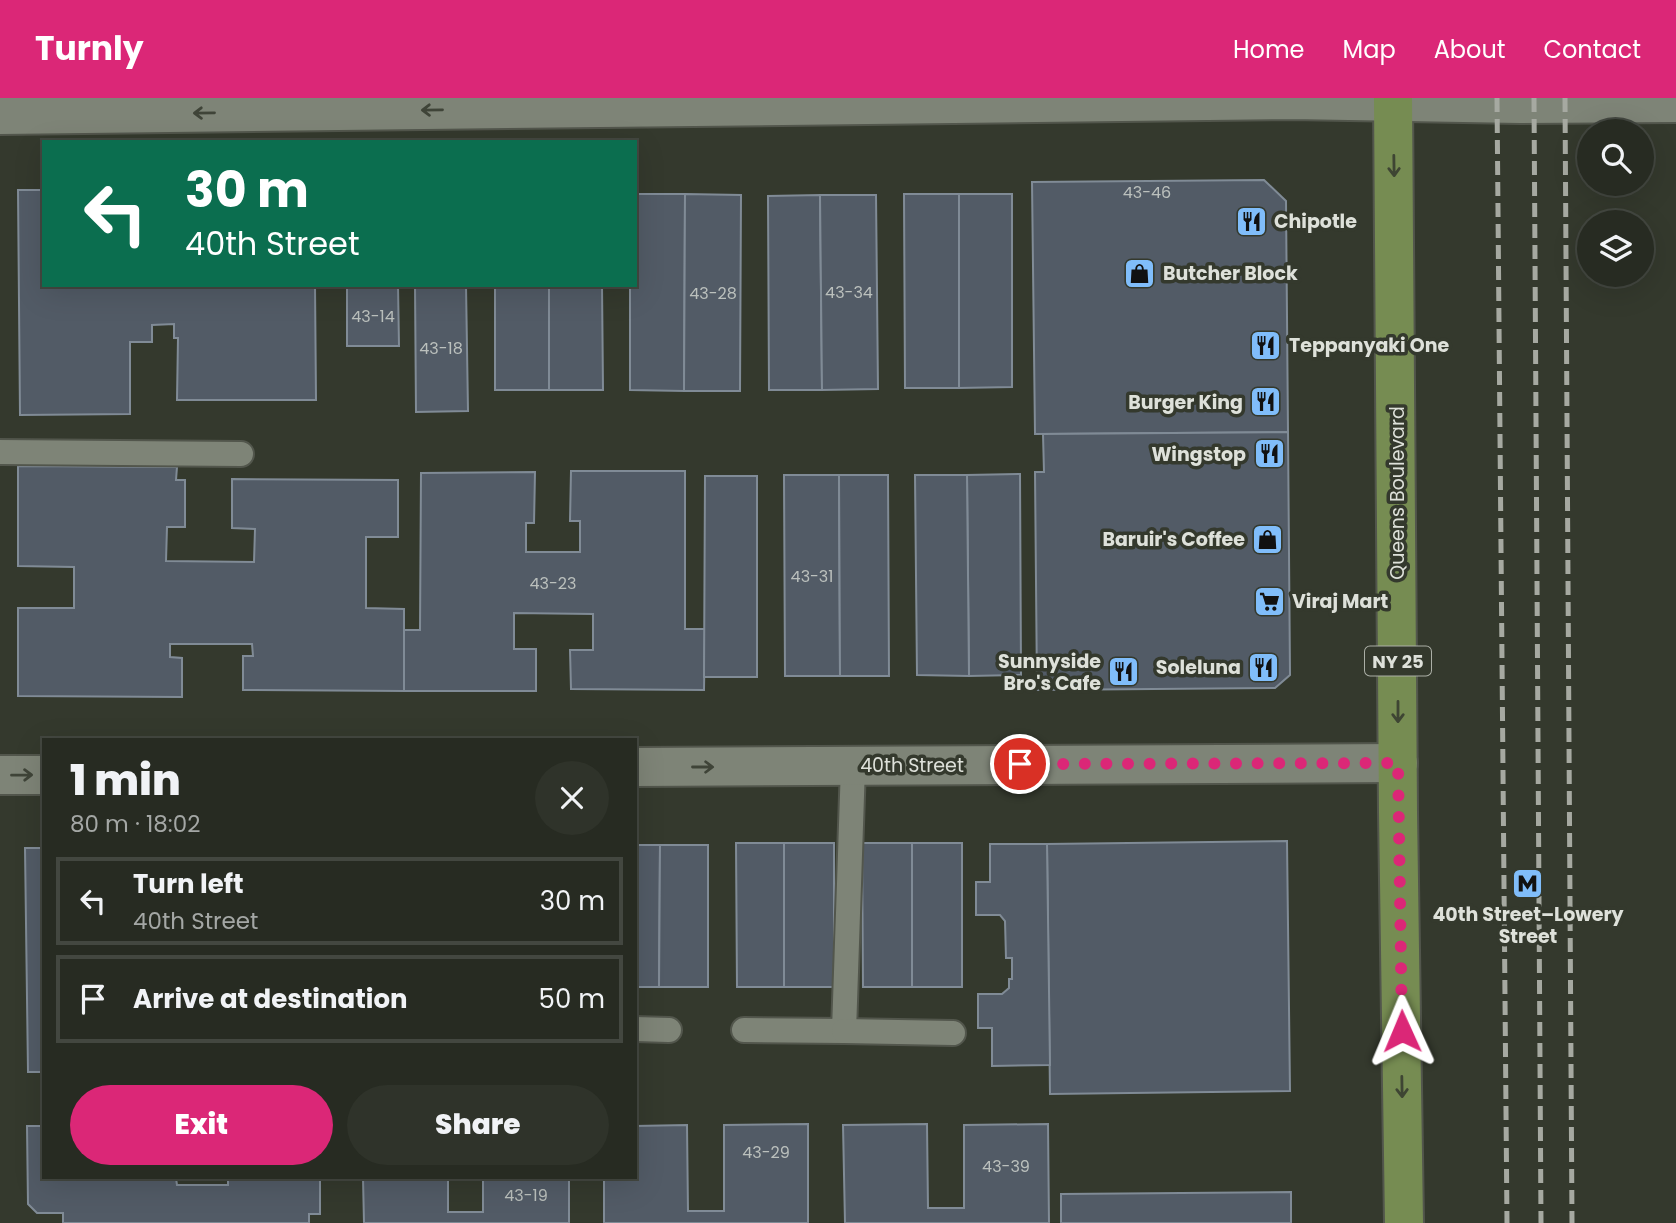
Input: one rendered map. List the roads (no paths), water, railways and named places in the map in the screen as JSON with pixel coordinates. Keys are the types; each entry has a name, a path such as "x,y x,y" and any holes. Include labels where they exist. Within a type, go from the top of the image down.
{"main road":[{"name":"Queens Boulevard","path":"1393,100 1404,1223"}],"street":[{"path":"0,115 1292,100 1520,104 1676,103"},
{"name":"40th Street","path":"637,767 1398,763"},
{"path":"0,775 42,775"}],"lane":[{"path":"0,452 241,454"},
{"path":"844,1031 853,766"},
{"path":"637,1029 669,1030"},
{"path":"744,1030 953,1033"}],"railway":[{"path":"1497,98 1507,1223"},
{"path":"1534,98 1541,1223"},
{"path":"1565,98 1572,1223"}],"place":[{"name":"Chipotle","path":"1251,221"},
{"name":"Butcher Block","path":"1140,273"},
{"name":"Teppanyaki One","path":"1266,345"},
{"name":"Burger King","path":"1266,402"},
{"name":"Wingstop","path":"1269,454"},
{"name":"Baruir's Coffee","path":"1268,539"},
{"name":"Viraj Mart","path":"1269,601"},
{"name":"Soleluna","path":"1264,667"},
{"name":"Sunnyside Bro's Cafe","path":"1124,672"},
{"name":"40th Street–Lowery Street","path":"1528,883"}]}
